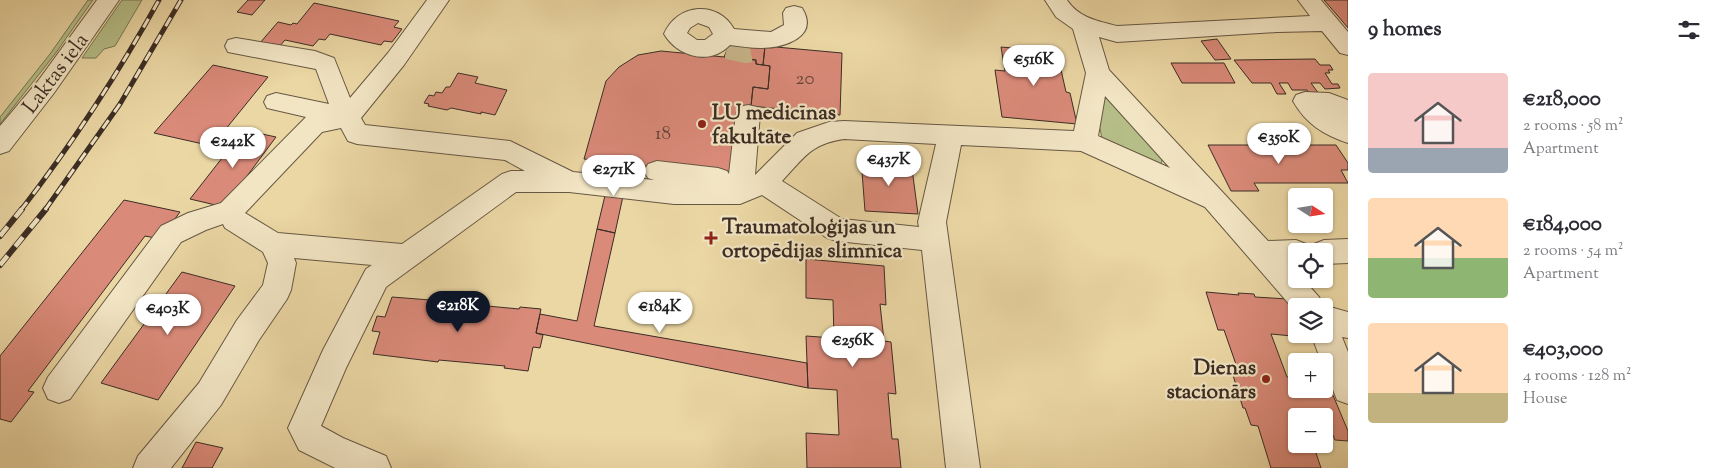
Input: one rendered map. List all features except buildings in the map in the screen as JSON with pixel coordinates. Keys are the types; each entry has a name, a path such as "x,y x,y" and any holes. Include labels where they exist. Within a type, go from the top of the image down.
{"street":[{"name":"Laktas iela","path":"0,144 51,80 108,0"},
{"path":"59,388 171,234 198,221 230,210 314,124 348,117 396,59 438,0"},
{"path":"1056,0 1064,12 1082,25 1117,34 1267,24 1328,23"},
{"path":"1309,0 1348,47"},
{"path":"724,42 762,43 786,37 796,28 796,4"},
{"path":"1082,25 1098,73 1302,298"},
{"path":"236,46 315,60 326,64 338,98 357,134 510,151 569,182"},
{"path":"1084,141 1098,73"},
{"path":"1348,114 1345,109 1330,101 1306,101 1324,122 1348,133"},
{"path":"276,102 348,117"},
{"path":"748,114 752,188"},
{"path":"374,468 310,439 304,428 334,360 376,278 404,256 511,181 569,182 674,193 752,188 806,140 829,132 844,130 1084,141 1214,199"},
{"path":"951,135 932,222 963,468"},
{"path":"657,171 729,179 752,188 837,230 935,240"},
{"path":"230,210 235,220 273,244 404,256"},
{"path":"150,468 210,394 248,330 277,290 282,263 273,244"},
{"path":"1262,253 1288,252"},
{"path":"1333,252 1348,252"},
{"path":"1333,321 1348,325"},
{"path":"1329,343 1348,389"}],"green space":[{"path":"88,0 93,0 55,54 0,124 0,117 50,54"},
{"path":"122,0 142,0 115,46 104,49 96,58 82,58"},
{"path":"1104,96 1159,149 1162,161 1160,167 1102,138 1098,120"}],"tunnel":[{"path":"727,47 746,51 758,49 760,45"}],"railway":[{"path":"21,210 94,108 159,0"},
{"path":"45,210 120,104 181,0"},
{"path":"0,236 22,209"},
{"path":"0,265 46,209"}],"place":[{"name":"LU medicīnas fakultāte","path":"702,124"},
{"name":"Traumatoloģijas un ortopēdijas slimnīca","path":"711,238"},
{"name":"Dienas stacionārs","path":"1266,379"}]}
